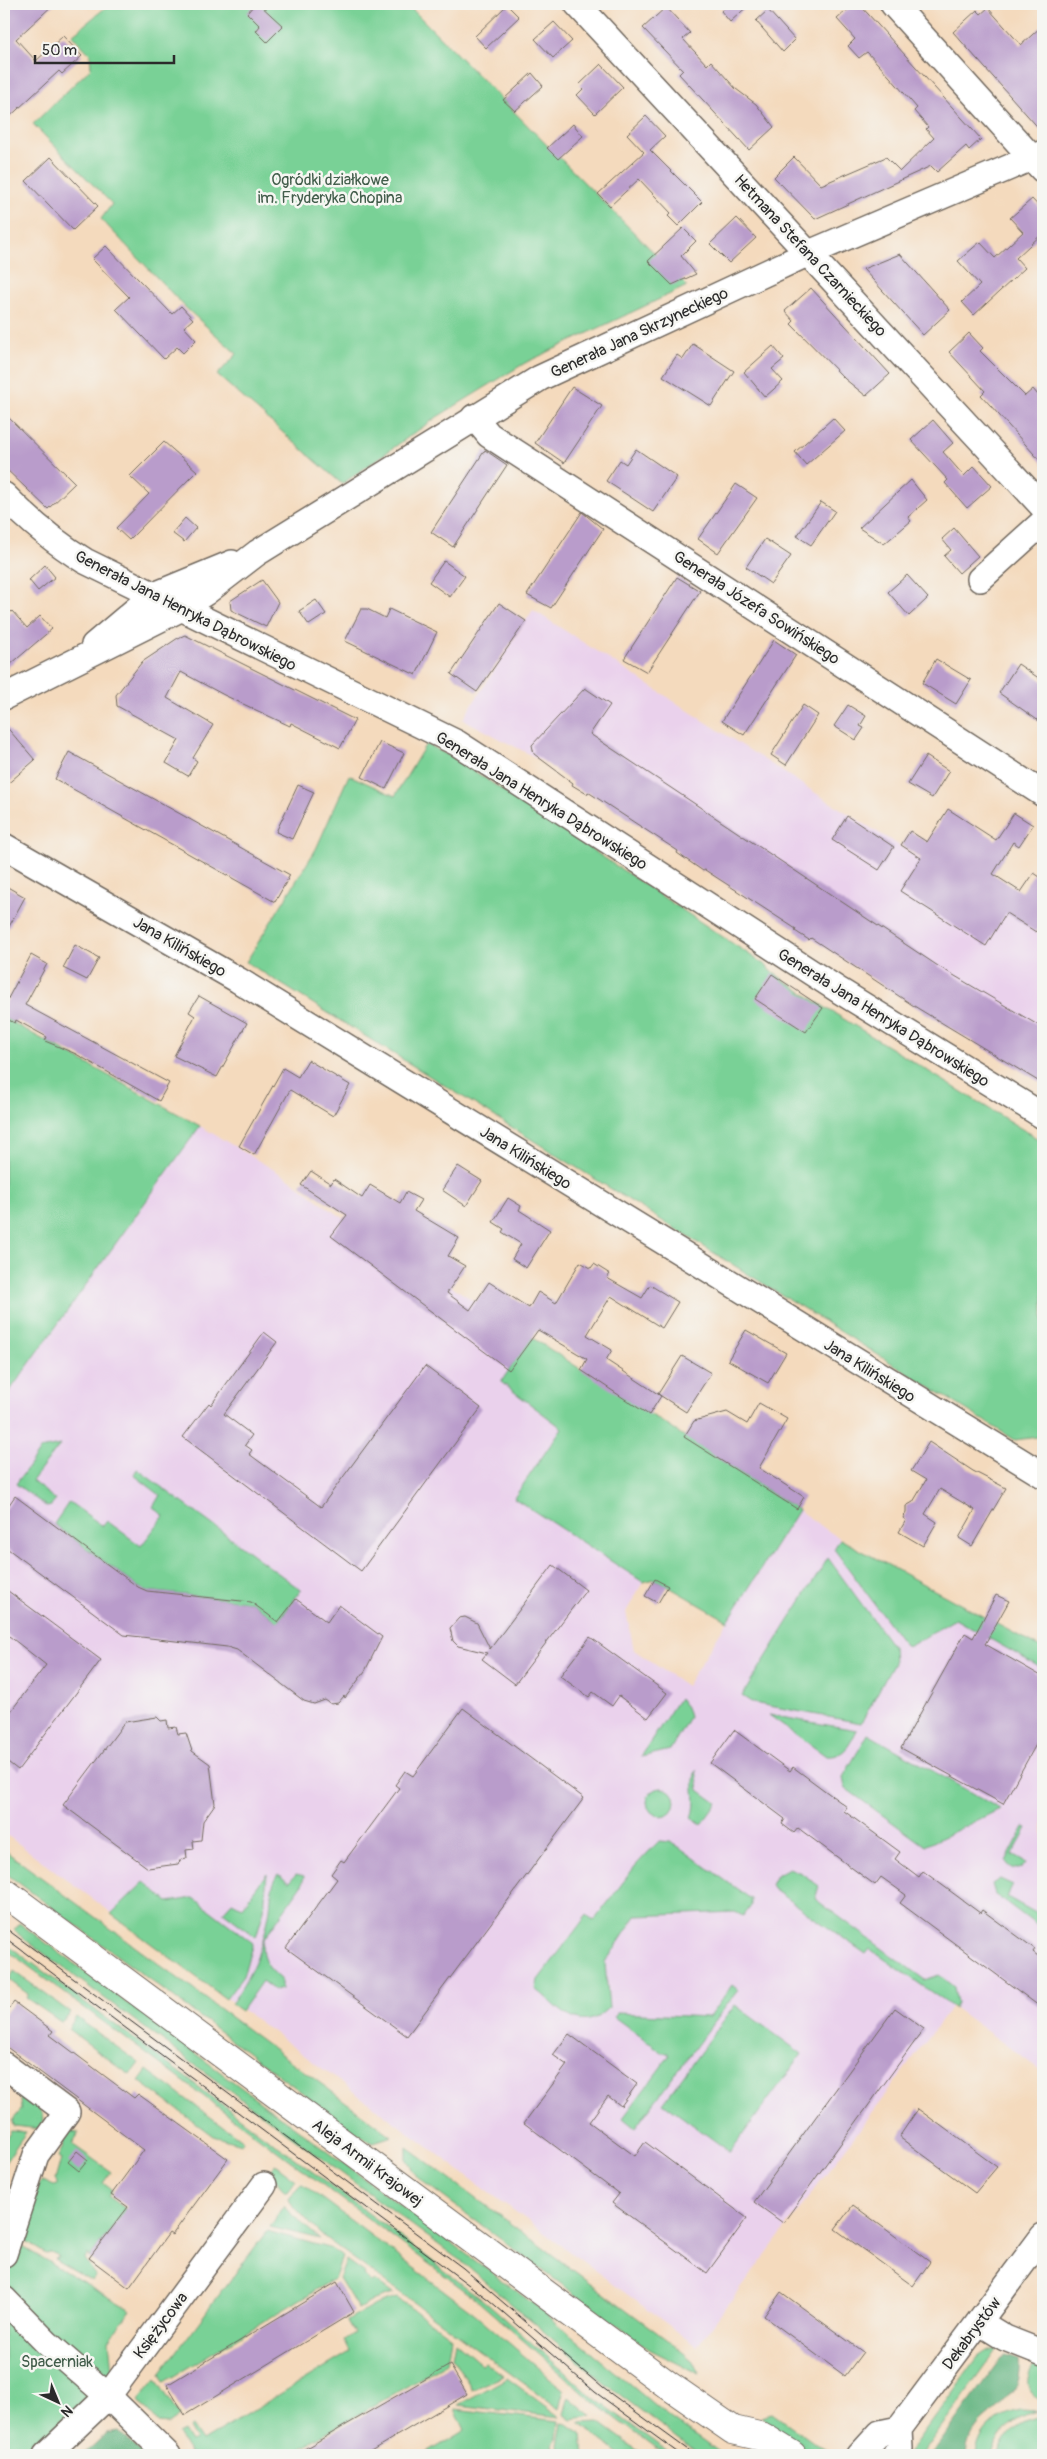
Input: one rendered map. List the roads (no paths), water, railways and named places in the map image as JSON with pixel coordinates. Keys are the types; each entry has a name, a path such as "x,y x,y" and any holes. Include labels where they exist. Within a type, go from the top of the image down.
{"main road":[{"name":"Aleja Armii Krajowej","path":"4,1892 668,2385 733,2430 763,2437 792,2455"},
{"name":"Aleja Armii Krajowej","path":"733,2430 748,2455"}],"street":[{"name":"Hetmana Stefana Czarnieckiego","path":"577,4 1043,507"},
{"path":"893,4 1039,161"},
{"name":"Generała Jana Skrzyneckiego","path":"72,664 180,609 205,593 257,552 540,378 809,253 1039,161"},
{"name":"Generała Józefa Sowińskiego","path":"474,417 489,435 1043,794"},
{"name":"Generała Jana Henryka Dąbrowskiego","path":"4,495 28,520 57,544 85,562 457,743 840,991 1043,1116"},
{"path":"980,578 1043,522"},
{"name":"Generała Jana Skrzyneckiego","path":"72,664 152,596 164,589 257,552"},
{"path":"4,697 72,664"},
{"name":"Jana Kilińskiego","path":"4,846 238,980 1043,1475"},
{"path":"4,2066 67,2112 36,2155 4,2254"},
{"name":"Księżycowa","path":"46,2455 108,2396 264,2185"},
{"name":"Dekabrystów","path":"899,2429 1043,2236"},
{"path":"4,2299 47,2344 108,2396 168,2455"},
{"path":"979,2322 1005,2338 1043,2353"},
{"path":"860,2455 880,2433 899,2429 900,2448 895,2455"}],"tram line":[{"path":"4,1927 463,2268 603,2388 695,2455"},
{"path":"4,1937 489,2300 595,2392 681,2455"}],"park label":[{"name":"Ogródki działkowe im. Fryderyka Chopina","path":"330,188"},
{"name":"Spacerniak","path":"57,2361"}]}
